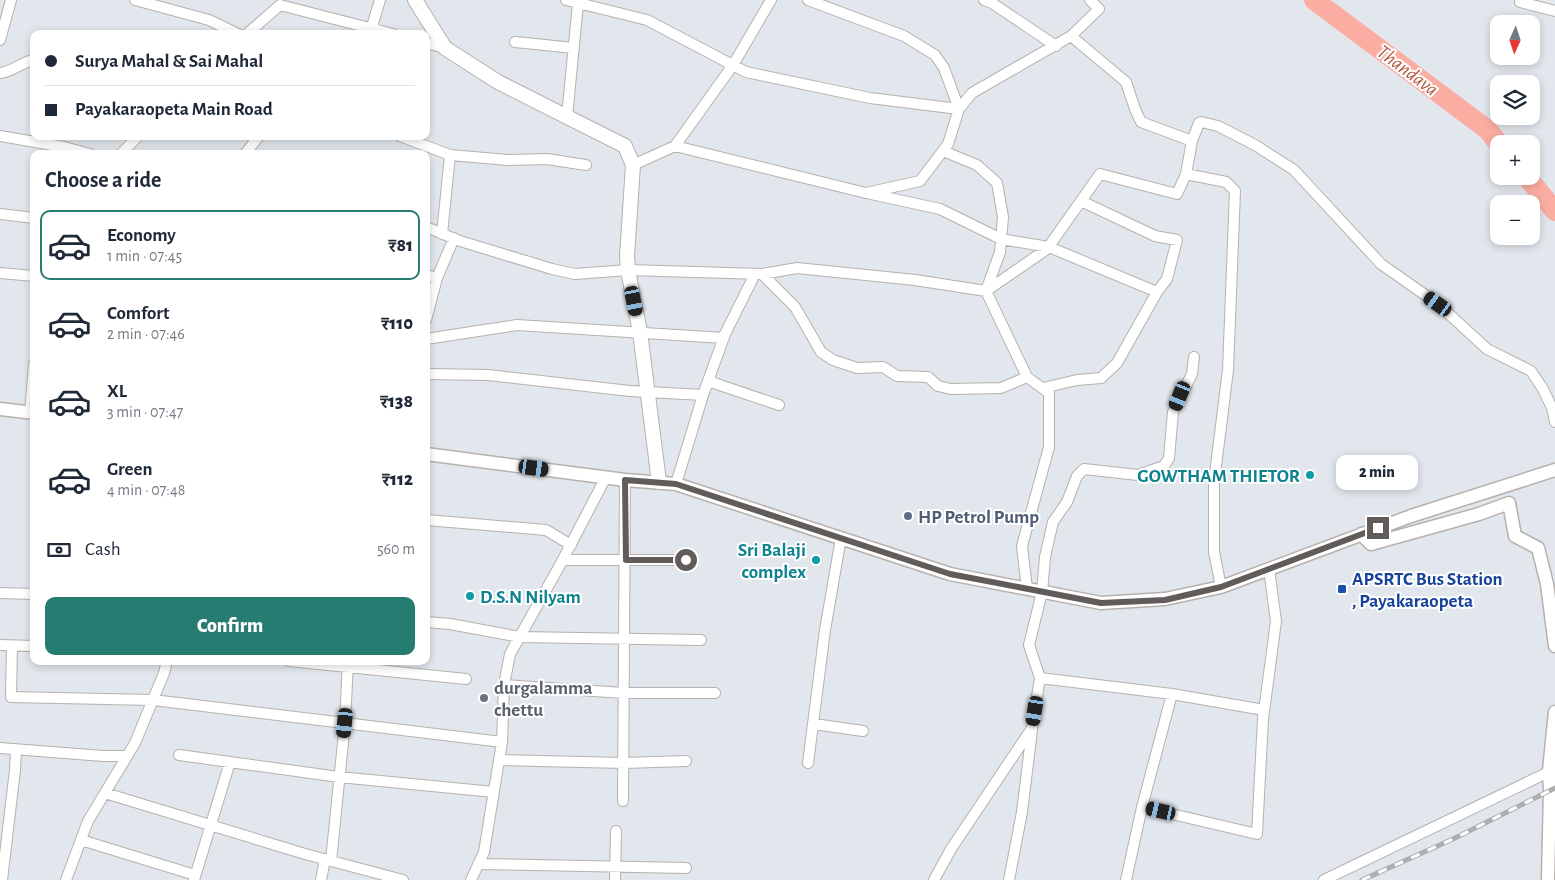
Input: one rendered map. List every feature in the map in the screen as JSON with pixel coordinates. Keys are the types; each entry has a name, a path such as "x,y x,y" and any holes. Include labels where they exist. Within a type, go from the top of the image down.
{"main road":[{"path":"416,0 445,48 498,82 625,146 633,165 627,256 628,270 640,332 659,482"}],"street":[{"path":"0,40 11,0"},
{"path":"135,0 209,20 230,30"},
{"path":"371,30 380,0"},
{"path":"566,0 647,20 746,72 870,98 960,109"},
{"path":"633,165 675,146 733,65 771,0"},
{"path":"808,0 904,36 935,55 944,68 960,109"},
{"path":"984,0 992,3 1056,46"},
{"path":"866,193 920,181 948,144 960,109 972,93 1071,36 1099,9 1090,0"},
{"path":"1520,2 1555,11"},
{"path":"567,117 578,3"},
{"path":"252,30 280,5 368,30"},
{"path":"1071,36 1126,82 1141,122 1192,141"},
{"path":"515,42 574,48"},
{"path":"430,44 445,48"},
{"path":"0,73 14,70 24,62 30,61"},
{"path":"430,229 552,269 575,274 628,270 758,274 797,268 915,280 986,292 1049,247 1100,174 1177,194 1186,174 1192,141 1198,123 1201,122 1218,126 1255,145 1294,170 1381,264 1438,304 1487,349 1531,371 1543,389 1552,408 1555,422"},
{"path":"0,136 62,150"},
{"path":"125,150 134,140"},
{"path":"248,150 256,140"},
{"path":"411,140 450,155 508,160 547,159 586,164"},
{"path":"675,146 866,193 940,209 1001,239 1049,247 1157,292"},
{"path":"942,151 977,165 997,183 1003,216 1000,252 986,292 1027,377 1049,393 1048,447 1022,546 1026,588"},
{"path":"442,234 450,155"},
{"path":"1186,174 1226,182 1235,191 1228,370 1214,482 1214,552 1221,587"},
{"path":"1043,388 1077,380 1101,378 1117,363 1157,292 1167,279 1177,240 1155,236 1081,201"},
{"path":"0,214 30,218"},
{"path":"430,305 437,278 454,238"},
{"path":"0,273 30,276"},
{"path":"676,484 703,396 724,338 758,274"},
{"path":"758,274 795,307 821,352 833,360 857,368 883,367 897,376 928,377 938,386 951,389 1001,388 1027,377"},
{"path":"430,276 437,278"},
{"path":"430,338 517,325 724,338"},
{"path":"1009,880 1022,812 1027,759 1040,678 1030,645 1042,592 1044,557 1053,522 1067,502 1076,476 1084,469 1138,475 1164,466 1169,458 1173,412 1192,374 1194,357"},
{"path":"430,374 488,376 612,390 703,396"},
{"path":"708,381 780,405"},
{"path":"0,410 30,413"},
{"path":"430,455 625,480 676,484 950,574 1101,603 1165,600 1221,587 1411,516 1555,470"},
{"path":"471,880 484,852 502,742 504,685 510,654 563,560 606,477"},
{"path":"623,801 625,480"},
{"path":"1361,534 1371,544 1478,514 1509,503 1515,536 1538,548 1547,584 1555,646"},
{"path":"430,520 546,530 571,545"},
{"path":"808,763 825,630 840,538"},
{"path":"563,560 686,560"},
{"path":"1142,807 1256,834 1264,710 1276,621 1269,569"},
{"path":"0,593 30,594"},
{"path":"430,622 450,624 520,638 701,640"},
{"path":"0,645 30,646"},
{"path":"12,646 11,697 153,700 502,742"},
{"path":"66,880 88,821 135,743 166,665"},
{"path":"321,880 328,860 339,776 345,723 348,665 466,679"},
{"path":"1040,678 1172,694 1264,710"},
{"path":"504,685 624,693 715,693"},
{"path":"1126,880 1142,807 1172,694"},
{"path":"1548,880 1550,790 1555,712"},
{"path":"814,724 862,731"},
{"path":"934,880 956,840 1032,728"},
{"path":"0,748 103,756 127,756"},
{"path":"2,880 16,750"},
{"path":"179,755 339,776 494,792"},
{"path":"499,760 624,763 686,761"},
{"path":"81,840 195,878 230,762"},
{"path":"1324,880 1552,770"},
{"path":"105,793 211,826 403,880"},
{"path":"615,880 616,831"},
{"path":"478,864 686,868"}],"waterway":[{"name":"Thandava","path":"1314,0 1488,130 1492,135"},
{"name":"Thandava","path":"1533,185 1555,211"}],"railway":[{"path":"1362,880 1453,839 1555,788"}],"place":[{"name":"GOWTHAM THIETOR","path":"1310,475"},
{"name":"HP Petrol Pump","path":"908,516"},
{"name":"Sri Balaji complex","path":"816,560"},
{"name":"APSRTC Bus Station , Payakaraopeta","path":"1342,589"},
{"name":"D.S.N Nilyam","path":"470,596"},
{"name":"durgalamma chettu","path":"484,698"}],"route":[{"path":"686,560 626,560 625,480 676,484 950,574 1101,603 1165,600 1221,587 1378,528"}]}
